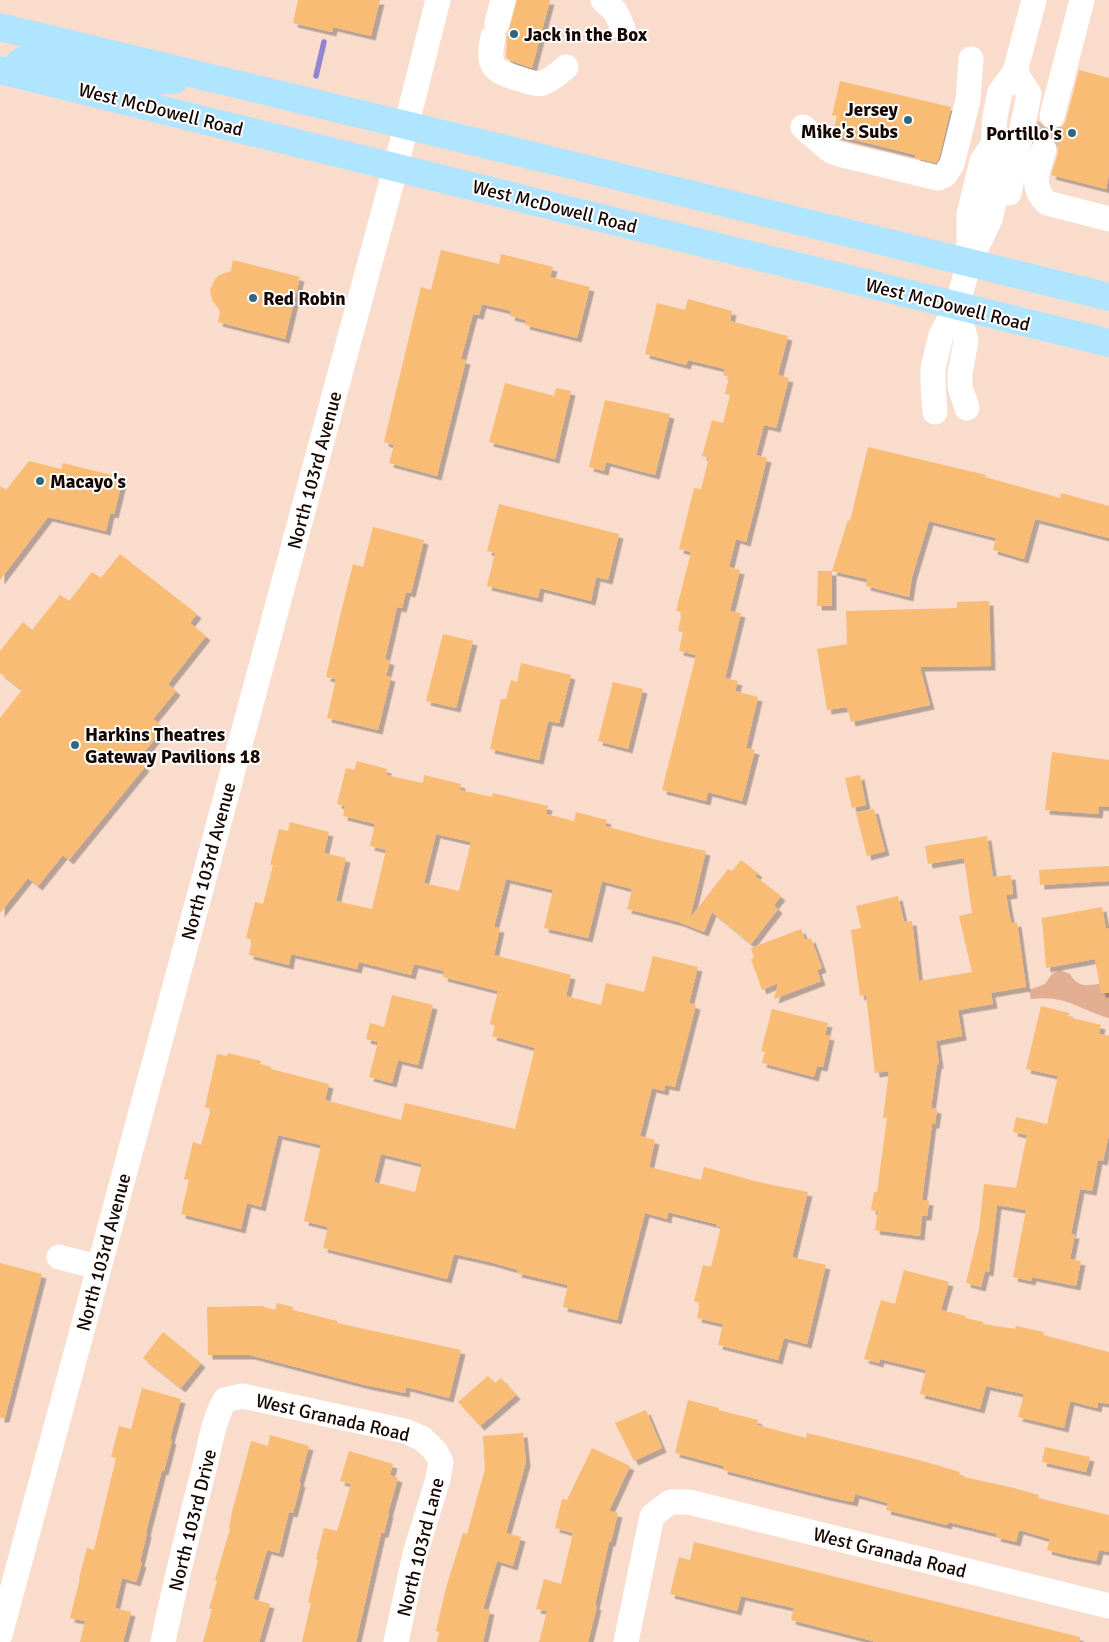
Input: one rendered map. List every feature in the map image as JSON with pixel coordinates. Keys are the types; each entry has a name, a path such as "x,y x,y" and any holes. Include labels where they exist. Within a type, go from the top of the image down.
{"main road":[{"path":"5,34 214,79 1109,297"},
{"path":"6,71 21,60 42,58 133,81 214,79"},
{"name":"West McDowell Road","path":"6,71 1109,343"}],"street":[{"name":"North 103rd Avenue","path":"0,1635 396,166 438,0"},
{"path":"603,0 615,11 623,28"},
{"path":"935,412 934,368 941,335 957,306 968,263 990,219 1000,177 998,159 993,145 995,116 1000,92 1015,72 1034,0"},
{"path":"1052,116 1082,0"},
{"path":"498,20 490,59 496,69 504,74 536,84 554,78 566,67"},
{"path":"803,127 832,151 839,154 938,178 945,175 952,164 968,100 971,59"},
{"path":"968,263 1002,222 1013,180 1029,94 1015,72"},
{"path":"1044,149 1036,183 1037,191 1041,197 1047,203 1109,219"},
{"path":"957,306 966,341 960,373 960,387 967,408"},
{"path":"59,1258 98,1267"},
{"name":"West Granada Road","path":"225,1400 242,1396 406,1431 423,1439 436,1452"},
{"name":"North 103rd Drive","path":"164,1642 188,1532 214,1434 217,1415 225,1400"},
{"name":"North 103rd Lane","path":"396,1642 415,1554 438,1479 440,1462 436,1452"},
{"name":"West Granada Road","path":"626,1642 652,1516 670,1502 689,1502 1109,1606"}],"shaded area":[{"path":"1060,970 1070,974 1073,979 1082,985 1093,985 1109,980 1109,1018 1064,1001 1044,998 1031,999 1029,990 1045,984 1052,974"}],"building":[{"path":"298,0 380,0 371,36 333,27 332,32 293,23"},
{"name":"Jack in the Box","path":"517,0 550,0 532,68 509,60 506,57 507,37"},
{"name":"Portillo's","path":"1079,70 1109,78 1109,174 1106,189 1051,175 1058,153 1058,145 1049,135 1041,135 1035,138 1038,120 1042,127 1049,130 1056,130 1063,126"},
{"path":"840,81 951,107 939,158 936,163 915,158 916,155 835,135 833,133 837,116 832,115"},
{"path":"441,250 499,264 501,254 553,267 550,277 590,287 577,338 525,325 526,320 510,316 511,311 482,304 479,315 473,314 461,359 466,360 437,476 389,463 394,445 384,442 421,287 431,290"},
{"name":"Red Robin","path":"233,260 300,277 285,339 218,322 219,309 212,300 210,290 215,279 231,271"},
{"path":"688,299 732,311 730,321 788,336 778,375 789,378 776,428 764,425 756,455 767,458 756,503 746,542 736,539 729,567 740,570 730,611 741,613 725,678 738,681 735,691 758,697 746,748 755,750 742,801 708,792 706,801 662,790 696,655 679,651 683,632 678,631 682,612 676,611 691,552 679,549 694,488 701,489 709,458 702,456 712,420 723,423 730,395 725,394 729,377 723,375 725,369 688,360 686,365 645,354 657,303 685,310"},
{"path":"505,383 554,396 556,388 571,391 555,459 489,442"},
{"path":"605,400 670,414 655,475 606,462 604,471 589,467"},
{"path":"868,447 986,475 985,477 1060,498 1061,493 1109,506 1109,538 1035,519 1024,559 993,550 996,538 929,521 912,577 909,597 866,586 867,579 832,571 848,520 850,521"},
{"path":"29,461 61,469 63,463 123,478 114,514 110,513 106,531 48,517 0,580 0,486 6,490"},
{"path":"499,504 619,534 608,580 596,577 591,601 540,588 538,598 487,586 495,553 487,551"},
{"path":"373,527 424,540 411,593 406,592 402,608 397,607 385,659 390,661 386,676 391,677 378,730 327,718 336,679 326,677 340,616 353,564 363,567"},
{"name":"Harkins Theatres Gateway Pavilions 18","path":"120,554 197,614 190,623 206,636 168,684 176,691 153,719 164,728 137,761 145,767 69,860 63,855 38,886 28,878 0,913 0,718 22,690 0,673 0,651 23,622 32,630 60,595 69,601 92,572 101,578"},
{"path":"818,571 832,571 832,606 817,606"},
{"path":"989,601 991,666 920,667 930,705 851,722 847,707 827,710 817,649 847,644 846,611 957,608 957,602"},
{"path":"443,634 473,641 456,708 426,701"},
{"path":"521,663 571,675 559,723 548,721 539,760 490,749 501,699 506,699 511,680 517,682"},
{"path":"613,682 643,689 628,749 598,741"},
{"path":"1052,752 1109,760 1109,807 1099,806 1098,814 1045,810"},
{"path":"357,761 387,769 386,775 423,783 424,775 461,784 460,790 492,797 493,793 548,806 546,814 574,821 576,812 607,820 605,826 706,851 690,918 728,869 732,871 741,860 758,873 755,876 781,896 774,905 778,909 751,944 712,912 704,932 679,922 627,909 632,889 602,881 588,938 544,928 553,890 506,879 494,927 500,928 494,955 571,975 566,996 601,1005 606,983 644,992 653,956 698,967 689,1003 696,1005 675,1087 665,1085 664,1091 652,1088 640,1136 655,1140 649,1167 701,1180 704,1167 758,1182 808,1192 792,1257 826,1265 807,1344 784,1338 778,1360 718,1345 723,1324 697,1318 700,1303 694,1301 703,1265 711,1267 721,1227 716,1226 716,1224 668,1212 667,1219 645,1213 617,1320 563,1307 568,1285 517,1273 518,1270 490,1262 454,1254 447,1279 323,1248 328,1227 304,1221 321,1145 278,1135 261,1207 247,1203 241,1229 181,1214 189,1180 184,1179 193,1142 201,1145 211,1109 205,1107 217,1054 227,1056 228,1053 261,1061 260,1064 271,1067 271,1069 329,1084 325,1100 401,1120 405,1103 515,1129 535,1048 492,1036 495,1026 490,1024 498,991 443,977 444,971 414,964 411,975 359,962 357,969 291,954 289,965 249,955 252,940 246,938 255,902 263,904 273,865 270,865 279,829 288,831 290,822 329,832 324,853 346,858 336,901 372,909 386,850 370,846 375,824 343,816 345,806 337,804 346,768 354,770","holes":["436,834 471,842 459,891 424,883","381,1154 422,1164 415,1192 374,1182"]},
{"path":"860,775 866,805 852,808 845,778"},
{"path":"874,809 885,851 867,856 856,813"},
{"path":"987,836 993,877 1011,875 1013,894 1006,895 1011,923 1017,922 1026,987 991,993 993,1004 958,1010 962,1036 936,1041 939,1064 937,1065 931,1108 937,1109 935,1124 932,1124 922,1200 929,1201 927,1216 922,1216 920,1236 875,1230 878,1211 871,1210 874,1192 877,1192 887,1118 883,1118 889,1071 875,1073 866,995 860,996 851,930 861,928 856,906 898,896 904,922 912,921 919,981 972,972 959,916 972,913 964,858 928,864 925,846"},
{"path":"1109,866 1109,881 1040,885 1039,870"},
{"path":"1102,907 1106,929 1109,928 1109,993 1101,993 1095,959 1046,968 1042,918"},
{"path":"801,929 805,940 811,938 822,968 817,970 821,981 774,999 778,983 762,990 751,959 754,958 751,948"},
{"path":"392,995 433,1005 418,1065 398,1060 392,1083 369,1077 378,1042 366,1039 370,1023 384,1027"},
{"path":"1041,1006 1069,1013 1068,1017 1101,1025 1099,1034 1109,1036 1109,1134 1103,1161 1098,1160 1092,1191 1080,1189 1071,1234 1075,1234 1070,1259 1081,1261 1076,1286 1032,1277 1031,1281 1013,1277 1026,1210 997,1205 989,1272 985,1271 981,1287 966,1283 979,1229 984,1184 1016,1188 1027,1135 1013,1132 1016,1117 1047,1124 1058,1076 1026,1069"},
{"path":"772,1009 828,1023 825,1035 830,1036 823,1067 817,1066 814,1077 762,1063 765,1052 761,1051"},
{"path":"0,1263 42,1274 5,1418 0,1418"},
{"path":"904,1270 949,1282 941,1310 966,1316 965,1318 983,1322 983,1324 1015,1329 1016,1326 1044,1332 1043,1335 1109,1352 1109,1404 1098,1402 1097,1408 1070,1401 1064,1428 1018,1417 1024,1394 986,1386 980,1409 920,1394 926,1370 880,1359 879,1363 864,1359 881,1300 895,1304"},
{"path":"277,1303 293,1307 293,1310 337,1321 337,1323 461,1350 449,1398 406,1387 405,1393 365,1385 250,1355 208,1355 207,1307 261,1306 275,1310"},
{"path":"163,1332 201,1363 181,1388 143,1358"},
{"path":"488,1376 495,1383 501,1378 516,1395 480,1426 458,1402"},
{"path":"142,1388 181,1399 170,1439 172,1440 164,1471 162,1470 146,1532 140,1562 142,1563 136,1582 122,1578 115,1608 131,1612 123,1642 80,1642 85,1621 70,1618 79,1578 87,1548 94,1550 116,1458 111,1457 119,1426 131,1429"},
{"path":"688,1400 758,1420 757,1425 806,1438 807,1433 919,1460 960,1472 959,1476 1010,1487 1039,1495 1038,1498 1109,1515 1109,1552 1099,1550 1096,1561 1066,1555 1047,1550 1050,1539 1019,1530 1016,1542 996,1537 997,1534 948,1522 947,1525 886,1510 888,1503 855,1494 853,1502 825,1496 723,1470 724,1466 675,1453"},
{"path":"646,1410 662,1448 634,1461 615,1423"},
{"path":"523,1433 526,1462 506,1533 521,1537 513,1566 497,1561 483,1609 490,1610 483,1642 437,1642 439,1632 436,1631 446,1588 463,1533 467,1534 485,1469 483,1436"},
{"path":"270,1435 309,1446 293,1513 289,1512 279,1553 267,1550 253,1599 270,1604 259,1642 203,1642 212,1609 209,1609 217,1581 215,1580 230,1529 232,1512 251,1441 268,1446"},
{"path":"1045,1447 1090,1457 1086,1472 1042,1462"},
{"path":"592,1448 630,1466 609,1511 618,1513 611,1542 609,1542 588,1642 539,1642 547,1611 536,1609 544,1579 561,1584 573,1533 555,1528 562,1499 567,1500"},
{"path":"349,1451 393,1464 390,1475 398,1478 384,1533 381,1533 356,1642 302,1642 311,1603 308,1602 318,1560 316,1559 324,1528 337,1531 351,1484 340,1481"},
{"path":"694,1542 1080,1637 1079,1642 877,1642 791,1620 794,1608 741,1596 737,1611 670,1594 679,1557 690,1560"}],"waterway":[{"path":"316,76 324,42"}],"tunnel":[{"path":"1044,149 1052,116"}],"place":[{"name":"Jack in the Box","path":"514,34"},
{"name":"Jersey Mike's Subs","path":"908,120"},
{"name":"Portillo's","path":"1072,133"},
{"name":"Red Robin","path":"253,298"},
{"name":"Macayo's","path":"40,481"},
{"name":"Harkins Theatres Gateway Pavilions 18","path":"75,745"}]}
